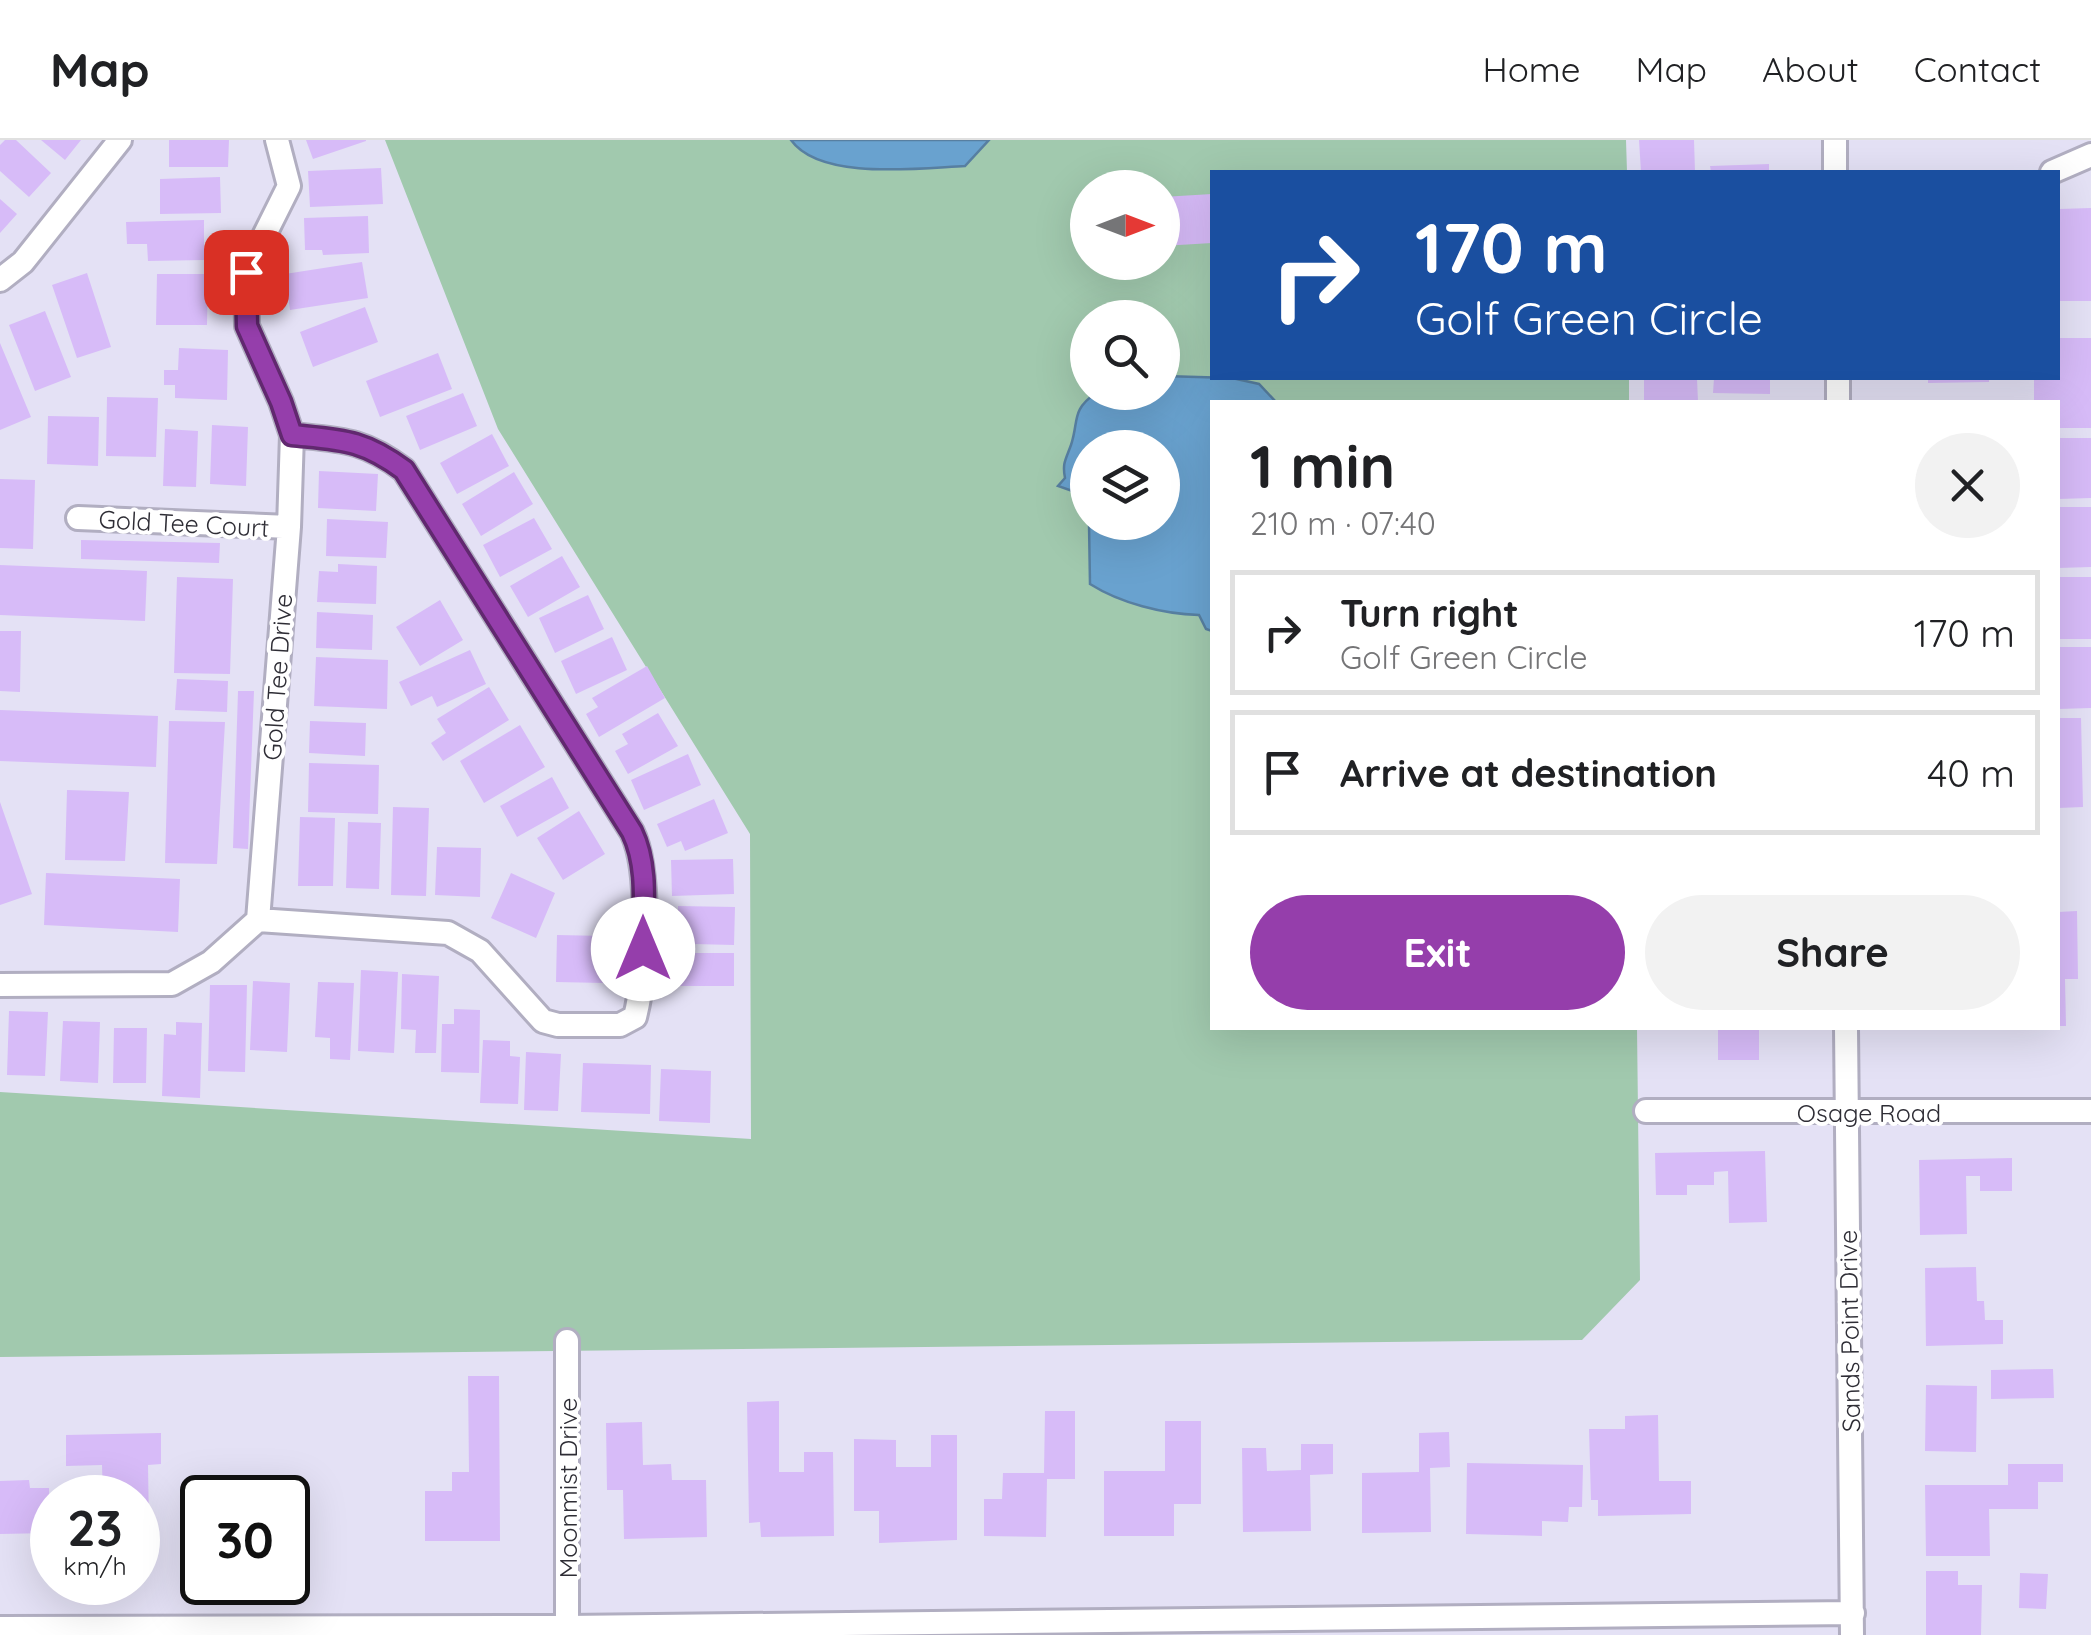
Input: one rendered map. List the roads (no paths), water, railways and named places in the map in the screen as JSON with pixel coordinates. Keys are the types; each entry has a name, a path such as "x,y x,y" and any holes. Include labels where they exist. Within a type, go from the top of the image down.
{"street":[{"path":"0,280 24,262 120,140"},
{"path":"0,985 172,984 211,962 258,920 448,933 480,951 542,1021 558,1026 620,1025 636,1016 643,988 640,849 404,470 382,453 355,441 292,435 247,326 246,272 289,186 277,140"},
{"path":"1834,140 1835,170"},
{"path":"2057,170 2091,156"},
{"name":"Gold Tee Drive","path":"258,920 289,527 292,435"},
{"name":"Gold Tee Court","path":"78,518 289,527"},
{"name":"Sands Point Drive","path":"1846,1030 1853,1624"},
{"name":"Osage Road","path":"1646,1110 2091,1111"},
{"name":"Moonmist Drive","path":"567,1341 567,1631"},
{"path":"0,1628 567,1631 1853,1624"}],"water":[{"path":"791,140 989,140 965,166 872,169 824,162 805,153"},
{"path":"1180,376 1259,384 1274,400 1210,400 1210,630 1199,615 1142,606 1090,584 1089,540 1180,540 1180,430 1074,430 1080,410 1180,410"},
{"path":"1070,446 1070,490 1058,486 1065,478 1064,465"}]}
